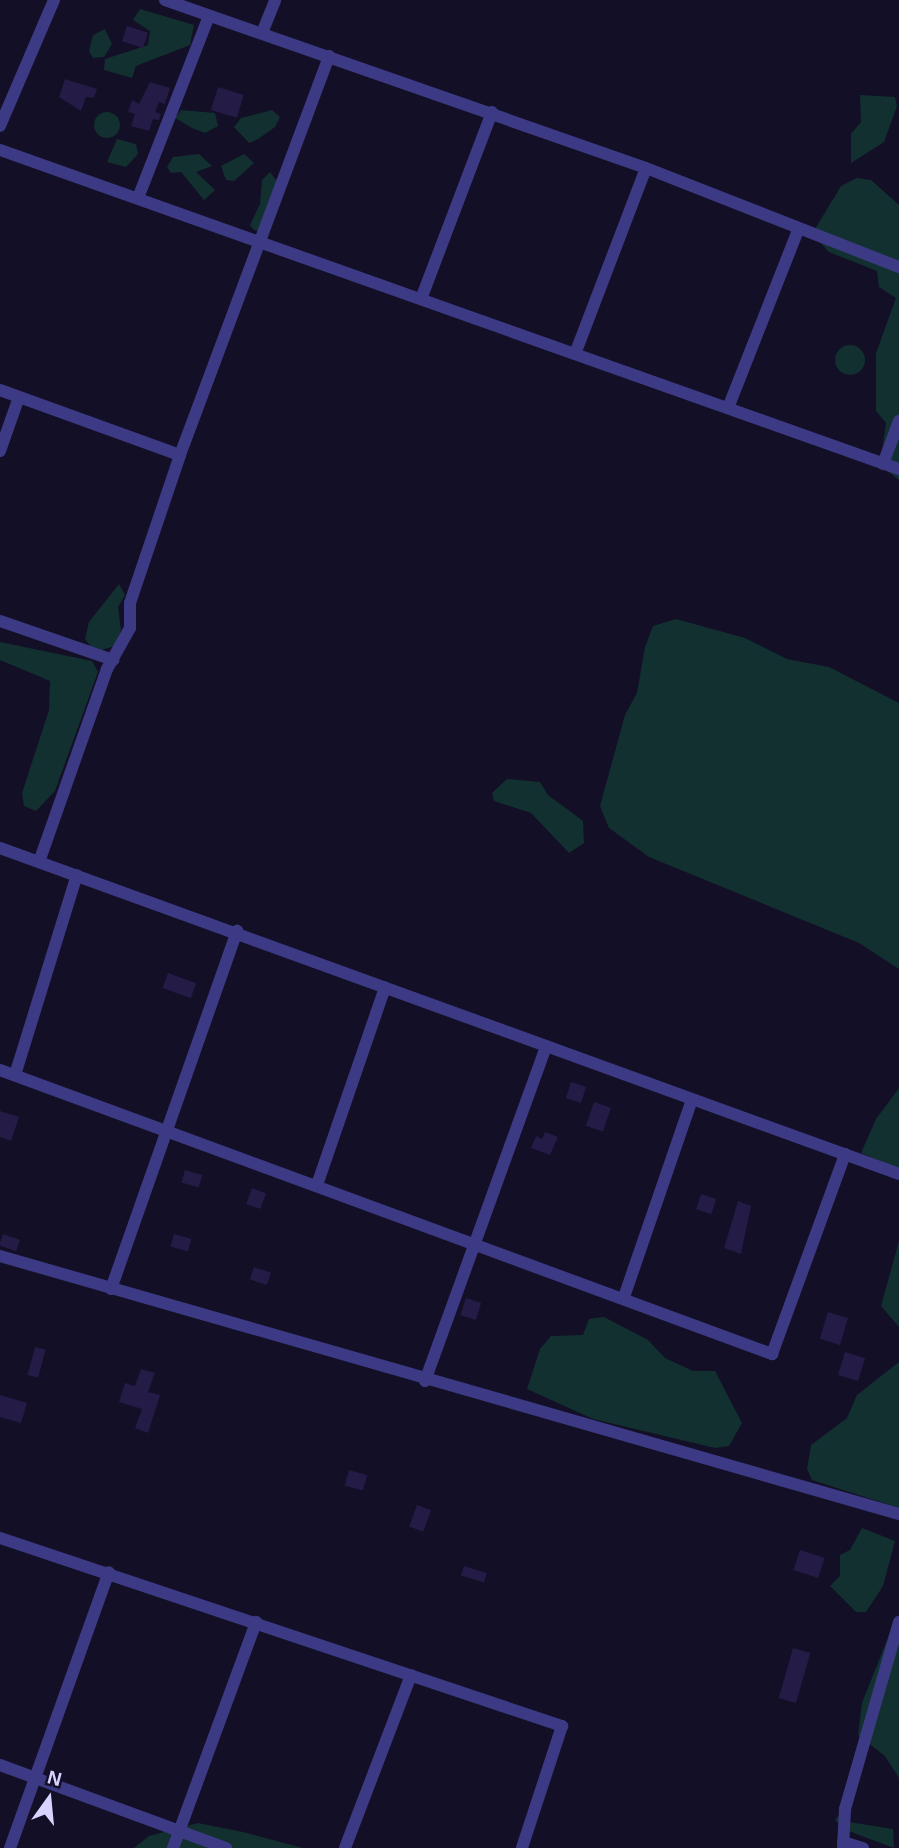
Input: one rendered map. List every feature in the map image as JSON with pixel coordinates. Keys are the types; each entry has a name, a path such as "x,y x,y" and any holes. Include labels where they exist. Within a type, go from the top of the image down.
{"street":[{"path":"0,126 54,0"},
{"path":"165,0 646,168 899,267"},
{"path":"262,33 275,0"},
{"path":"138,198 209,16"},
{"path":"38,862 113,660 130,628 131,603 180,455 263,243 328,56"},
{"path":"421,299 492,112"},
{"path":"0,150 899,469"},
{"path":"575,354 646,168"},
{"path":"728,408 799,228"},
{"path":"0,390 180,455"},
{"path":"0,451 19,397"},
{"path":"884,464 899,421"},
{"path":"0,621 113,660"},
{"path":"0,848 237,931 899,1174"},
{"path":"15,1075 77,875"},
{"path":"111,1289 237,931"},
{"path":"317,1185 385,987"},
{"path":"425,1381 473,1242 547,1045"},
{"path":"0,1070 775,1354 845,1154"},
{"path":"624,1297 692,1099"},
{"path":"0,1256 425,1381 899,1514"},
{"path":"0,1538 109,1572 564,1728 522,1848"},
{"path":"10,1848 109,1572"},
{"path":"173,1848 256,1622"},
{"path":"863,1848 843,1845 845,1810 899,1622"},
{"path":"345,1848 411,1675"},
{"path":"0,1765 226,1848"}],"green space":[{"path":"140,9 194,25 190,45 136,66 132,78 104,70 105,59 148,45 150,31 133,20"},
{"path":"105,29 112,44 104,57 93,58 89,51 93,35"},
{"path":"860,95 895,97 897,106 884,142 851,163 851,134 861,122"},
{"path":"181,110 215,113 218,126 205,133 192,128 175,118"},
{"path":"272,110 280,117 275,127 258,139 249,143 234,127 241,118"},
{"path":"107,112 116,116 120,125 116,134 107,138 98,134 94,125 98,116"},
{"path":"117,139 136,144 138,154 126,167 107,162"},
{"path":"199,154 212,166 196,172 215,190 204,200 181,172 171,173 167,167 173,157"},
{"path":"244,154 254,163 234,181 226,180 221,166"},
{"path":"270,172 278,182 260,231 254,230 250,225 260,204 262,180"},
{"path":"857,178 871,180 899,205 899,480 880,465 886,423 876,411 876,353 896,298 879,287 877,271 829,252 812,234 841,186"},
{"path":"850,345 861,349 865,360 861,371 850,375 839,371 835,360 839,349"},
{"path":"119,584 125,595 118,607 121,630 115,646 95,652 85,639 89,622"},
{"path":"676,619 745,638 787,659 829,667 899,703 899,969 859,943 649,857 609,828 600,806 625,715 637,693 645,647 653,626"},
{"path":"0,642 92,661 98,672 55,791 36,811 24,806 22,793 49,710 50,681 0,660"},
{"path":"507,779 540,782 548,795 583,821 584,843 569,853 531,813 494,801 492,793"},
{"path":"899,1088 899,1169 861,1153 876,1119"},
{"path":"899,1241 899,1327 881,1306"},
{"path":"604,1317 648,1340 665,1358 693,1371 715,1371 742,1423 729,1446 715,1448 593,1419 527,1389 540,1349 551,1336 583,1335 589,1319"},
{"path":"899,1362 899,1508 812,1480 807,1469 811,1445 847,1418 857,1395"},
{"path":"862,1528 895,1541 883,1586 866,1612 856,1612 830,1586 840,1576 840,1555 850,1550"},
{"path":"889,1635 899,1636 899,1778 885,1756 858,1735 862,1703"},
{"path":"839,1815 849,1822 893,1829 894,1848 846,1830 835,1820"},
{"path":"198,1823 303,1848 134,1848 149,1836"}],"building":[{"path":"127,26 148,33 143,48 122,41"},
{"path":"65,79 97,89 94,98 86,97 81,111 59,97"},
{"path":"150,82 170,88 165,104 159,102 155,112 161,114 159,120 153,119 149,131 131,126 135,114 128,112 132,100 139,104"},
{"path":"218,87 244,95 237,118 211,110"},
{"path":"168,973 196,983 191,998 163,988"},
{"path":"571,1082 586,1087 581,1103 566,1098"},
{"path":"594,1102 611,1108 603,1131 586,1126"},
{"path":"0,1111 19,1117 11,1141 0,1137"},
{"path":"545,1132 558,1137 550,1155 531,1148 536,1136 542,1139"},
{"path":"185,1170 202,1175 199,1187 181,1182"},
{"path":"252,1188 266,1193 260,1209 246,1204"},
{"path":"701,1194 716,1199 711,1214 696,1209"},
{"path":"738,1201 751,1206 741,1254 724,1248"},
{"path":"3,1234 20,1240 16,1251 0,1246"},
{"path":"174,1234 191,1239 188,1251 170,1246"},
{"path":"254,1267 271,1273 267,1285 250,1279"},
{"path":"466,1298 481,1303 476,1320 460,1315"},
{"path":"828,1312 848,1318 840,1345 820,1339"},
{"path":"35,1347 46,1350 38,1378 27,1375"},
{"path":"845,1352 865,1358 858,1381 838,1375"},
{"path":"141,1369 155,1373 148,1392 160,1395 148,1433 135,1428 142,1409 119,1402 125,1383 135,1386"},
{"path":"0,1395 27,1403 21,1423 0,1417"},
{"path":"349,1470 367,1475 363,1491 345,1485"},
{"path":"417,1505 431,1510 423,1532 409,1527"},
{"path":"800,1550 825,1558 818,1578 794,1570"},
{"path":"464,1566 487,1573 484,1583 461,1576"},
{"path":"793,1648 810,1653 796,1703 779,1698"}]}
